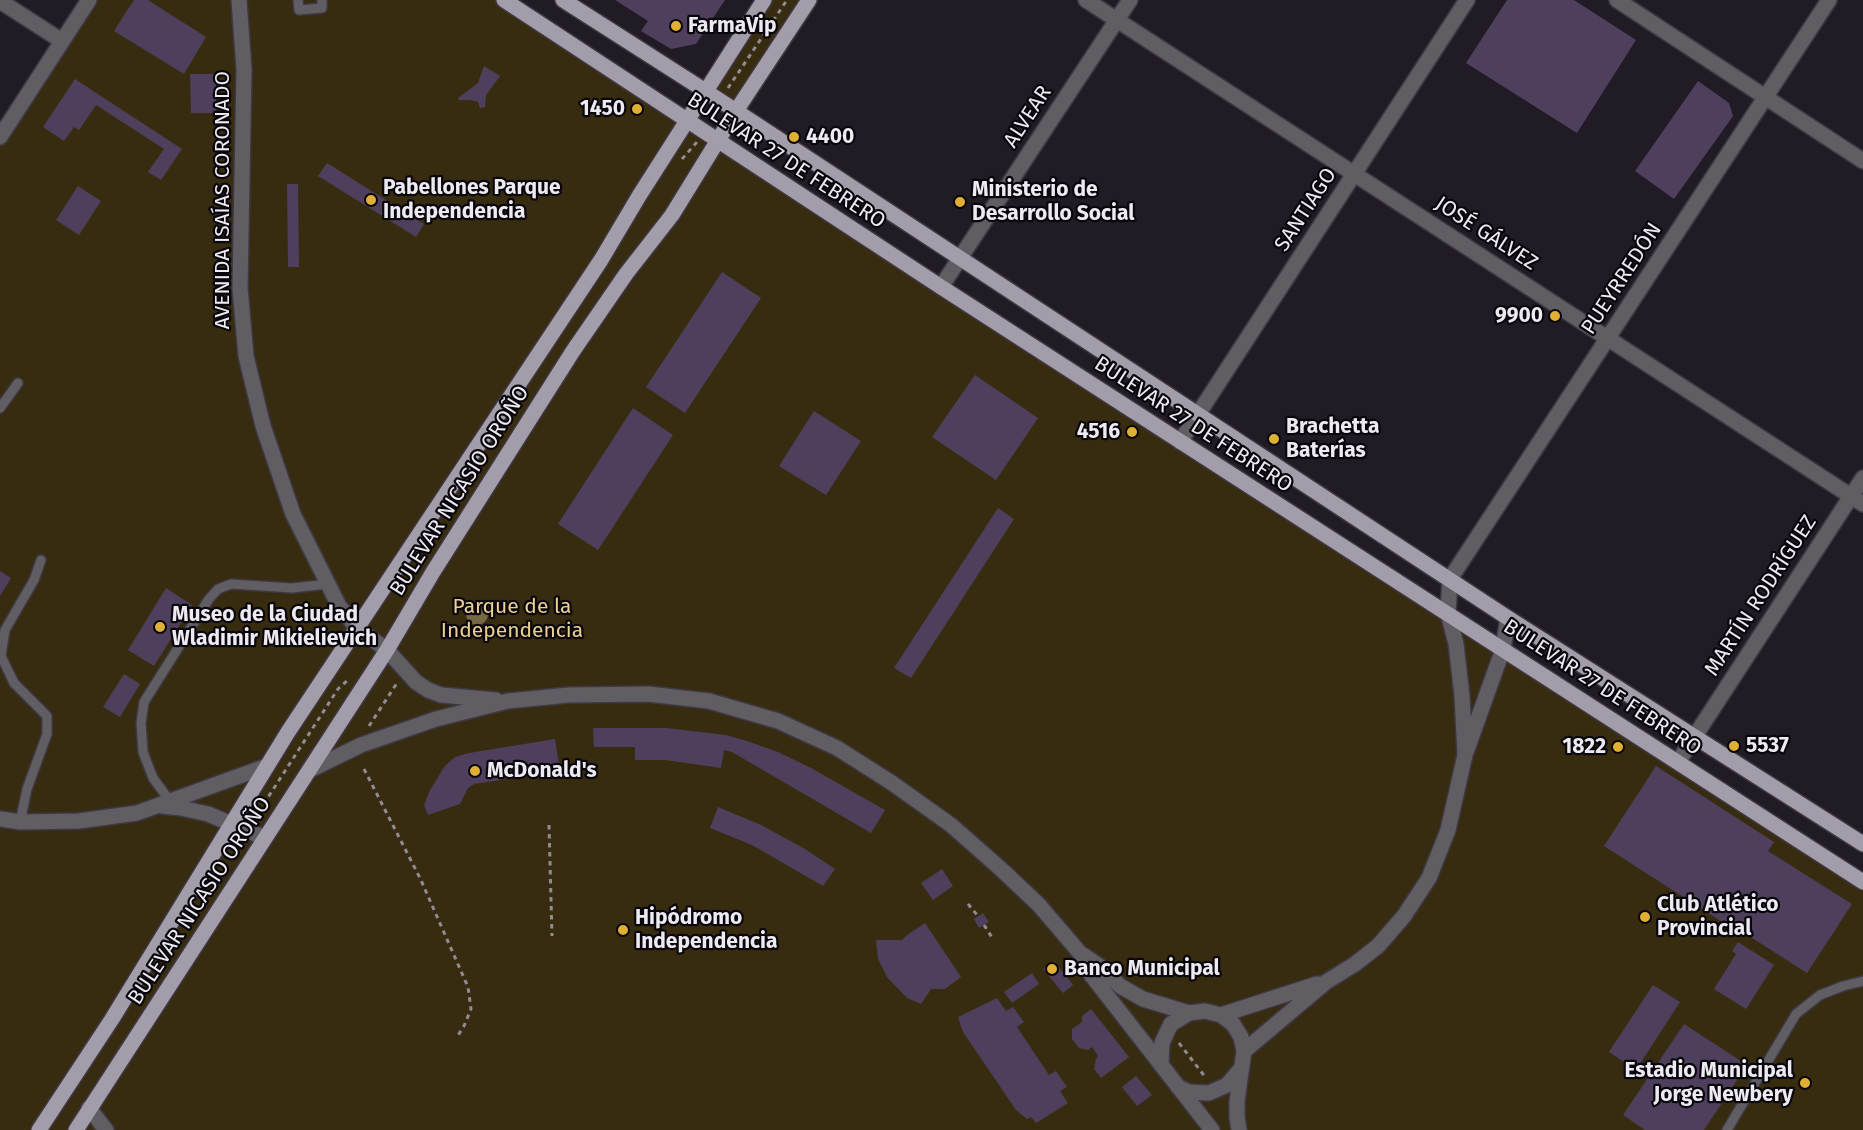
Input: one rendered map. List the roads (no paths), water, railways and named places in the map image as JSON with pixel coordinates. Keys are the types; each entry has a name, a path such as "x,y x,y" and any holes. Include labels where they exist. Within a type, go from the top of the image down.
{"main road":[{"name":"BULEVAR 27 DE FEBRERO","path":"504,0 941,287 1863,882"},
{"name":"BULEVAR 27 DE FEBRERO","path":"563,0 707,92 1508,618 1863,844"},
{"name":"BULEVAR NICASIO OROÑO","path":"39,1130 112,1019 267,766 595,269 764,0"},
{"name":"BULEVAR NICASIO OROÑO","path":"76,1130 387,650 433,572 573,351 626,274 672,215 736,111 809,0"}],"street":[{"path":"0,137 89,0"},
{"name":"AVENIDA ISAÍAS CORONADO","path":"239,0 244,69 240,288 246,356 263,426 294,514 339,606 357,628 387,650 416,682 441,695 507,701"},
{"name":"JOSÉ GÁLVEZ","path":"1086,0 1857,500"},
{"name":"ALVEAR","path":"941,287 1130,0"},
{"name":"SANTIAGO","path":"1180,442 1467,0"},
{"path":"1617,0 1863,161"},
{"name":"PUEYRREDÓN","path":"1450,579 1829,0"},
{"path":"0,1 62,41"},
{"name":"MARTÍN RODRÍGUEZ","path":"1678,762 1857,500 1863,478"},
{"path":"1450,579 1448,613 1457,655 1462,696 1465,755"},
{"path":"1244,1051 1326,982 1355,964 1378,945 1404,916 1429,878 1448,830 1465,755 1503,649 1508,618"},
{"path":"310,770 361,745 401,730 507,701 569,695 648,694 709,701 788,726 837,748 951,825 1039,905 1080,953 1092,976 1212,1130"},
{"path":"0,819 20,822 79,821 137,813 267,766"},
{"path":"164,803 199,812 265,838"},
{"path":"1080,953 1102,968 1120,986 1136,995 1189,1013 1205,1011 1221,1015 1233,1024 1241,1037 1244,1051 1237,1101 1239,1130"},
{"path":"1221,1015 1326,982"},
{"path":"1161,1065 1161,1043 1171,1024 1189,1013"},
{"path":"1178,1087 1189,1092 1209,1093 1227,1085 1240,1070"},
{"path":"89,1108 106,1130"}],"lane":[{"path":"298,5 318,4"},
{"path":"0,407 18,383"},
{"path":"20,822 27,789 47,734 47,716 14,683 1,656 5,630 34,580 41,560"},
{"path":"164,803 143,752 141,723 144,702 209,599 218,588 231,584 292,588 328,584"},
{"path":"1727,1130 1796,1014 1820,995 1863,981"}],"place":[{"name":"FarmaVip","path":"676,26"},
{"name":"1450","path":"637,109"},
{"name":"4400","path":"794,137"},
{"name":"Pabellones Parque Independencia","path":"371,200"},
{"name":"Ministerio de Desarrollo Social","path":"960,202"},
{"name":"9900","path":"1555,316"},
{"name":"4516","path":"1132,432"},
{"name":"Brachetta Baterías","path":"1274,439"},
{"name":"Museo de la Ciudad Wladimir Mikielievich","path":"160,627"},
{"name":"5537","path":"1734,746"},
{"name":"1822","path":"1618,747"},
{"name":"McDonald's","path":"475,771"},
{"name":"Club Atlético Provincial","path":"1645,917"},
{"name":"Hipódromo Independencia","path":"623,930"},
{"name":"Banco Municipal","path":"1052,969"},
{"name":"Estadio Municipal Jorge Newbery","path":"1805,1083"}],"park label":[{"name":"Parque de la Independencia","path":"512,619"}]}
